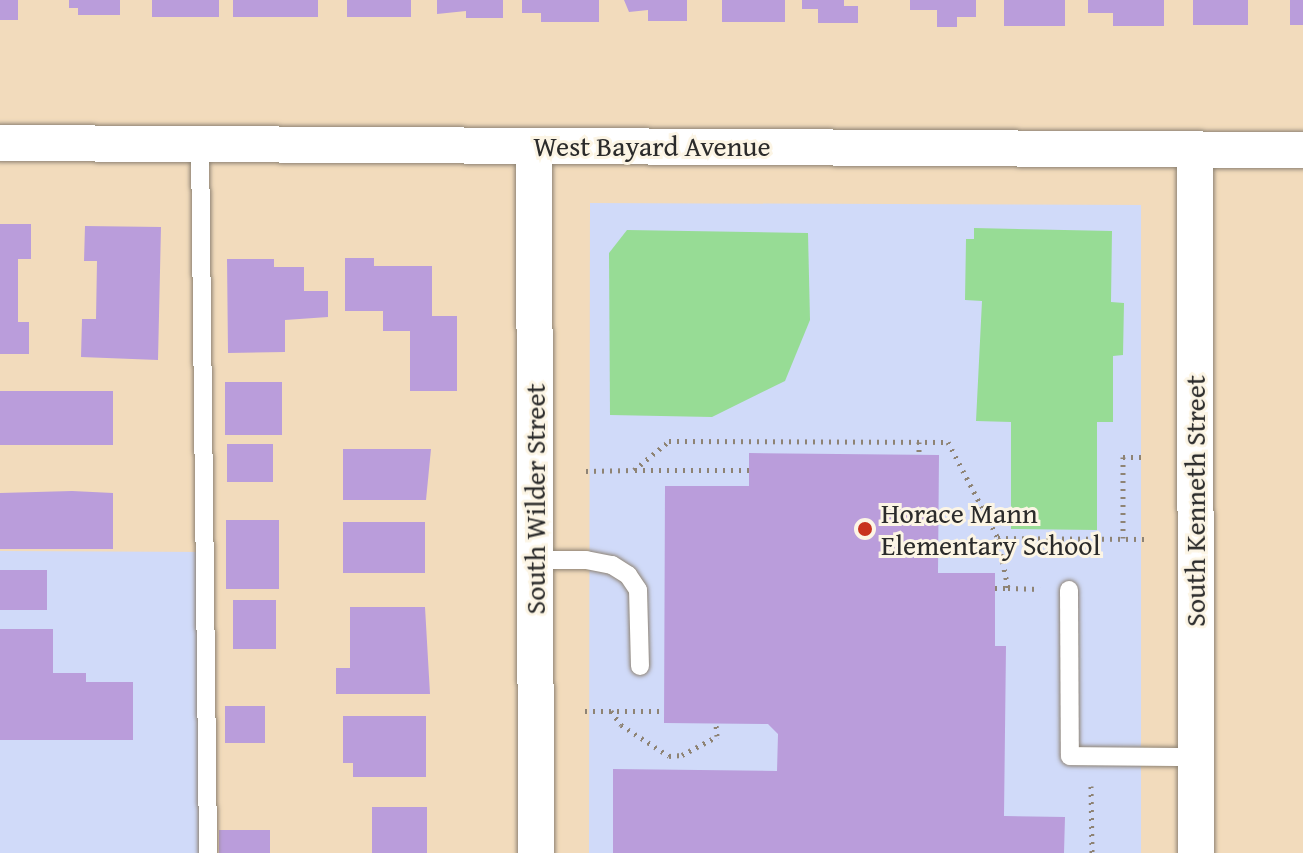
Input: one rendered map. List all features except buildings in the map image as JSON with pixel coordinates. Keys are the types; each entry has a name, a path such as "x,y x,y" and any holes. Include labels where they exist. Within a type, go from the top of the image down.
{"street":[{"name":"West Bayard Avenue","path":"0,143 1303,150"},
{"name":"South Wilder Street","path":"534,146 536,853"},
{"name":"South Kenneth Street","path":"1195,150 1196,853"}],"lane":[{"path":"200,144 208,853"},
{"path":"535,560 586,560 612,565 628,575 638,590 640,666"},
{"path":"1069,590 1070,756 1195,757"}],"path":[{"path":"634,470 669,441 948,442 998,538 1008,588"},
{"path":"919,442 919,455"},
{"path":"1123,538 1123,457 1145,457"},
{"path":"586,471 749,470"},
{"path":"998,538 1145,539"},
{"path":"995,588 1039,589"},
{"path":"585,711 665,711"},
{"path":"611,711 621,725 669,756 682,755 717,736 716,724"},
{"path":"1091,756 1092,853"}],"shaded area":[{"name":"Horace Mann Elementary School","path":"590,203 1141,205 1141,853 589,853"},
{"path":"0,551 210,552 215,853 0,853"}],"green space":[{"path":"974,228 1112,231 1111,302 1124,303 1123,355 1113,356 1113,422 1097,422 1097,530 1011,529 1011,422 976,421 982,301 965,300 966,239 974,239"},
{"path":"627,230 808,233 810,320 785,381 712,417 610,415 609,253"}],"place":[{"name":"Horace Mann Elementary School","path":"865,529"}]}
